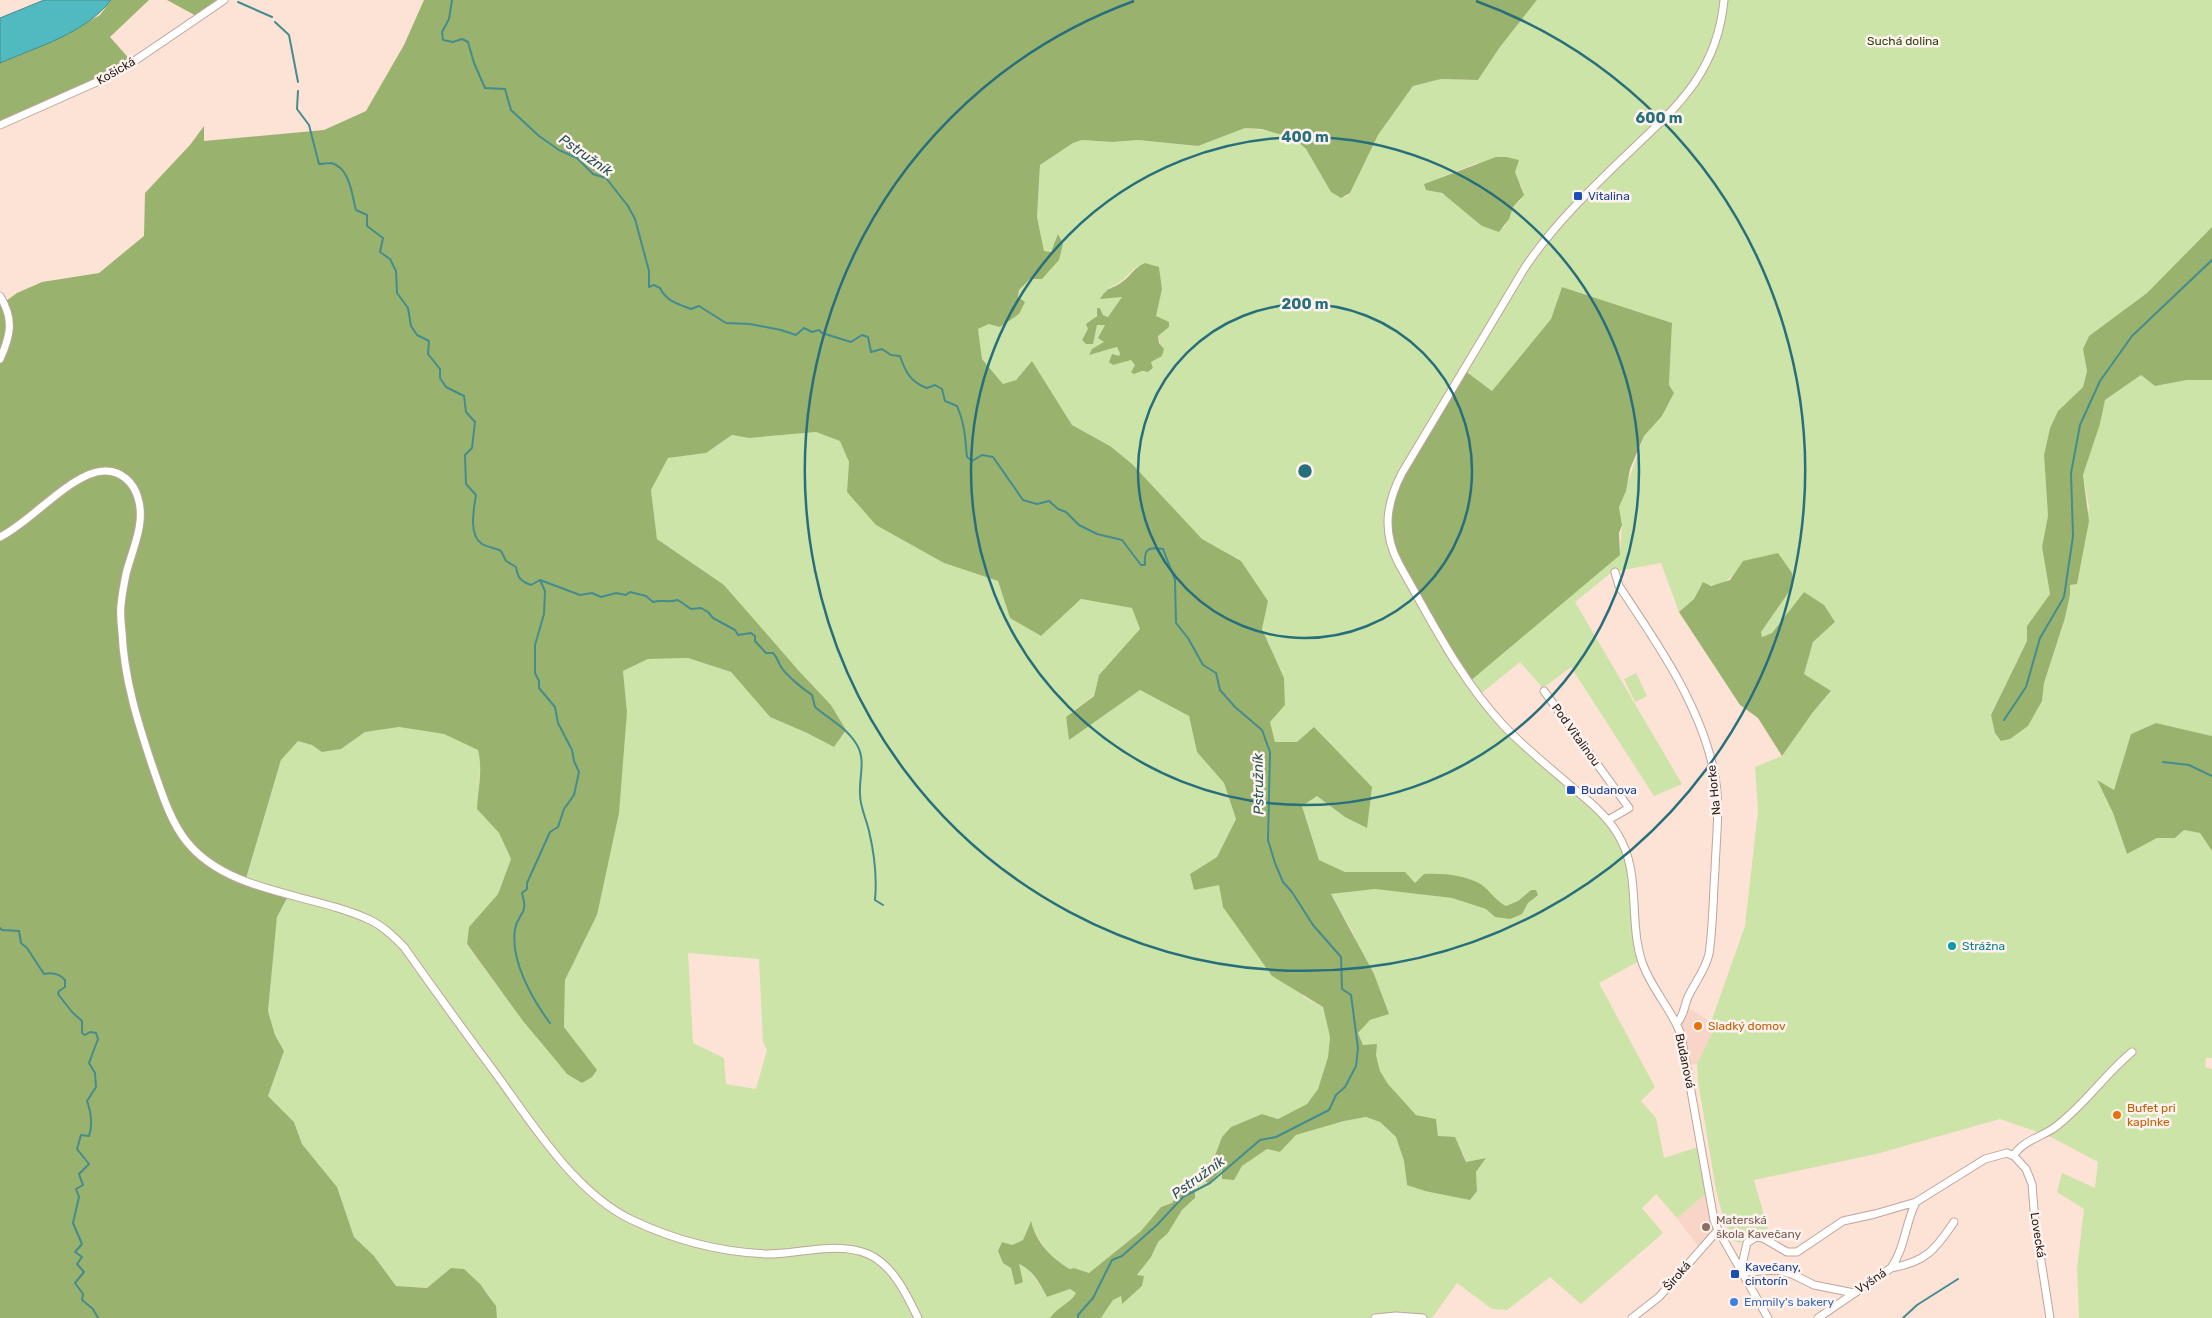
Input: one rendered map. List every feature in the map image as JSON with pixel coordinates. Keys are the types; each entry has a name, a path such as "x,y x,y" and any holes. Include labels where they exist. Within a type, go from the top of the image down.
{"street":[{"name":"Budanová","path":"1724,0 1718,35 1701,73 1670,115 1584,197 1532,257 1402,473 1388,509 1387,529 1392,552 1451,654 1478,696 1522,743 1597,808 1608,820 1622,842 1630,867 1637,945 1641,960 1651,984 1677,1023 1686,1055 1710,1205 1718,1230 1768,1318"},
{"name":"Košická","path":"0,125 99,81 127,66 223,1"},
{"path":"0,296 8,311 10,326 8,342 0,359"},
{"path":"0,537 18,527 65,489 88,475 104,471 122,475 132,485 139,498 140,515 138,533 126,573 121,607 126,678 140,727 174,821 185,841 201,858 220,871 372,920 388,931 404,947 536,1130 568,1169 605,1203 624,1215 662,1232 697,1244 738,1252 768,1254 851,1249 868,1254 880,1261 891,1272 910,1301 918,1318"},
{"name":"Na Horke","path":"1615,572 1619,586 1680,685 1704,738 1714,773 1717,818 1709,954 1704,970 1688,996 1677,1023"},
{"name":"Pod Vitalinou","path":"1544,691 1629,808 1608,820"},
{"path":"1854,1293 1814,1285 1794,1274 1778,1270 1742,1270 1747,1243 1756,1237 1763,1238 1780,1249 1793,1253 1843,1221 1916,1202 1985,1159 2002,1153 2014,1156 2028,1143 2051,1130 2070,1115 2132,1052"},
{"name":"Lovecká","path":"2014,1156 2026,1170 2032,1184 2035,1222 2050,1318"},
{"name":"Vyšná","path":"1818,1318 1891,1268 1899,1256 1908,1219 1916,1202"},
{"path":"1891,1268 1913,1263 1932,1252 1954,1222"},
{"name":"Široká","path":"1632,1318 1659,1297 1718,1230"},
{"path":"1375,1318 1396,1316 1423,1318"}],"shaded area":[{"path":"1685,1006 1716,1025 1697,1064 1688,1065 1679,1021"},
{"path":"1708,1192 1718,1230 1700,1249 1677,1218"}],"green space":[{"path":"111,0 149,0 110,37 133,63 75,96 0,127 0,63 62,36 100,15"},
{"path":"167,0 225,0 200,18"},
{"path":"424,0 1537,0 1500,47 1478,80 1441,79 1413,86 1378,135 1350,193 1341,198 1331,192 1306,149 1294,138 1261,129 1245,128 1198,146 1138,140 1112,142 1082,140 1073,143 1040,165 1037,217 1044,251 1051,252 1058,234 1063,244 1059,260 1042,279 1030,279 1019,290 1018,297 1025,302 1019,314 1000,327 989,324 978,329 982,359 1003,384 1016,380 1032,361 1072,425 1110,446 1132,464 1202,539 1241,561 1268,601 1262,629 1284,678 1285,705 1270,722 1275,742 1297,742 1314,727 1372,787 1367,828 1345,817 1317,796 1302,806 1319,860 1345,872 1405,872 1415,883 1424,874 1446,874 1462,877 1482,885 1499,902 1506,906 1518,901 1531,890 1536,890 1538,895 1528,903 1522,914 1510,919 1495,917 1486,909 1452,898 1375,889 1331,894 1374,974 1389,1014 1370,1020 1358,1033 1363,1045 1377,1044 1376,1055 1380,1071 1388,1084 1416,1115 1436,1119 1438,1136 1455,1137 1466,1162 1486,1158 1476,1172 1477,1191 1470,1200 1425,1191 1407,1185 1404,1161 1396,1137 1380,1122 1366,1117 1344,1121 1296,1135 1280,1152 1267,1149 1242,1166 1234,1180 1222,1179 1222,1170 1209,1183 1202,1180 1195,1186 1195,1198 1182,1210 1168,1233 1158,1242 1151,1257 1137,1275 1144,1276 1142,1286 1122,1304 1121,1296 1113,1300 1101,1318 1050,1318 1076,1293 1070,1289 1047,1297 1039,1282 1019,1264 1023,1282 1015,1285 1011,1268 1003,1263 998,1251 1002,1242 1012,1245 1023,1240 1031,1221 1041,1243 1051,1255 1070,1269 1074,1268 1089,1273 1141,1231 1161,1207 1172,1203 1183,1186 1212,1163 1222,1137 1231,1127 1262,1114 1278,1119 1307,1104 1318,1089 1328,1057 1330,1037 1323,1007 1272,976 1223,907 1219,885 1194,890 1190,874 1217,857 1236,819 1224,783 1197,752 1189,716 1140,690 1069,740 1066,717 1094,696 1099,675 1140,629 1132,608 1081,599 1041,636 1010,618 998,581 944,563 876,525 847,492 849,462 840,441 816,432 749,438 732,435 706,453 668,458 651,490 657,539 724,585 831,705 846,730 834,747 770,717 731,672 688,658 648,659 623,671 627,712 619,813 597,915 565,980 564,1027 597,1070 592,1077 582,1083 567,1074 523,1021 467,944 469,927 498,894 511,859 499,833 477,809 480,772 478,750 444,734 399,727 365,732 341,749 322,752 312,745 298,741 281,760 245,882 291,891 277,917 268,1011 275,1035 284,1051 268,1096 294,1122 302,1144 337,1187 354,1237 374,1256 396,1286 427,1288 451,1268 464,1269 480,1284 496,1306 497,1318 0,1318 0,292 6,301 17,293 42,282 99,273 144,236 145,193 190,145 204,126 204,141 324,130 366,111 404,45"},
{"name":"Suchá dolina","path":"1537,0 2212,0 2212,227 2147,293 2089,336 2083,349 2087,371 2083,387 2058,411 2050,428 2044,455 2048,516 2042,548 2050,594 2027,626 2027,641 1991,715 2001,741 2010,739 2042,701 2044,683 2065,618 2070,585 2077,584 2089,507 2083,475 2100,424 2105,400 2141,375 2155,386 2187,380 2212,380 2212,736 2156,723 2131,734 2114,790 2097,781 2113,813 2127,854 2157,838 2175,838 2184,830 2200,833 2212,851 2212,1058 2206,1058 2205,1067 2212,1069 2212,1318 2079,1318 2077,1269 2084,1209 2057,1192 2062,1173 2095,1188 2098,1162 2049,1136 2000,1119 1876,1154 1754,1180 1768,1229 1757,1232 1740,1243 1734,1241 1722,1213 1716,1190 1698,1081 1697,1064 1716,1025 1711,1022 1745,926 1758,811 1755,767 1782,756 1813,712 1831,692 1804,674 1813,642 1835,622 1804,592 1772,633 1762,637 1761,632 1793,586 1743,561 1731,577 1722,584 1710,585 1703,583 1694,599 1679,612 1661,563 1612,572 1575,602 1682,784 1654,796 1571,667 1543,688 1520,662 1478,696 1504,726 1597,808 1625,849 1641,960 1599,983 1655,1087 1641,1101 1656,1118 1664,1158 1701,1146 1708,1192 1677,1218 1656,1194 1642,1208 1663,1233 1581,1304 1550,1277 1507,1310 1492,1309 1457,1283 1432,1318 1101,1318 1113,1300 1121,1296 1121,1303 1158,1242 1168,1233 1182,1210 1195,1198 1194,1186 1222,1169 1234,1180 1242,1166 1267,1149 1280,1152 1296,1135 1344,1121 1366,1117 1380,1122 1396,1137 1404,1161 1407,1185 1477,1191 1476,1172 1486,1158 1466,1162 1463,1153 1438,1136 1436,1119 1416,1115 1388,1084 1380,1071 1376,1055 1363,1045 1358,1033 1370,1020 1388,1014 1353,933 1331,894 1375,889 1452,898 1486,909 1496,917 1522,914 1528,903 1531,890 1518,901 1506,906 1498,902 1481,885 1415,883 1385,872 1345,872 1319,860 1302,806 1316,795 1345,817 1297,742 1275,742 1270,722 1285,705 1284,678 1262,629 1241,561 1202,539 1110,446 1072,425 1032,361 1016,380 1003,384 982,359 978,329 989,324 1000,326 1019,314 1019,290 1030,279 1049,272 1053,265 1058,235 1051,252 1044,251 1037,217 1040,165 1073,143 1082,140 1112,142 1138,140 1197,146 1245,128 1277,132 1294,138 1306,149 1331,192 1346,197 1350,193 1378,135 1413,86 1441,79 1478,80 1500,47","holes":["1477,163 1515,172 1517,181 1522,187 1521,200 1513,207 1504,228 1424,184","1145,263 1159,267 1162,289 1155,316 1162,356 1151,362 1153,368 1149,372 1131,371 1135,365 1131,360 1112,365 1109,361 1118,357 1120,353 1118,347 1089,355 1092,349 1105,342 1106,325 1097,325 1082,340 1100,308 1103,315 1108,317 1122,297 1108,288 1119,283","1562,287 1672,324 1669,385 1674,393 1662,416 1644,436 1619,507 1622,525 1620,555 1464,370 1492,391 1551,319"]},
{"path":"1496,157 1519,160 1515,172 1524,195 1513,207 1509,219 1499,232 1482,226 1442,193 1426,190 1424,184"},
{"path":"2212,227 2212,380 2187,380 2155,386 2141,375 2105,400 2100,424 2083,475 2089,521 2077,584 2070,585 2065,618 2044,683 2042,701 2028,726 2010,739 2001,741 1995,733 1991,715 2027,641 2027,626 2050,594 2042,547 2048,516 2044,455 2050,428 2058,411 2083,387 2087,371 2083,349 2089,336 2147,293"},
{"path":"1145,263 1159,267 1162,289 1156,316 1169,322 1169,327 1158,336 1159,343 1164,349 1162,356 1151,362 1153,368 1148,372 1142,371 1134,374 1131,372 1135,365 1131,360 1113,365 1109,362 1112,354 1119,356 1120,353 1117,347 1089,355 1092,349 1104,342 1098,338 1105,325 1097,325 1093,344 1086,344 1082,340 1088,329 1086,324 1097,316 1097,308 1100,308 1103,315 1108,317 1122,297 1100,299 1103,295 1123,282 1138,267"},
{"path":"1562,287 1672,323 1669,385 1674,393 1662,416 1644,436 1630,469 1626,491 1619,507 1622,525 1619,533 1620,555 1469,682 1389,541 1395,486 1464,370 1492,391 1551,319"},
{"path":"816,432 841,441 849,462 847,492 944,563 998,581 1010,618 1041,636 1081,599 1132,608 1141,629 1099,675 1094,695 1066,717 1069,739 1140,690 1189,716 1197,752 1224,783 1236,819 1217,857 1190,874 1194,890 1219,884 1304,997 1323,1007 1330,1037 1328,1057 1318,1089 1307,1104 1278,1119 1262,1114 1231,1127 1222,1137 1212,1163 1183,1186 1172,1203 1161,1207 1141,1231 1089,1273 1074,1268 1070,1269 1056,1260 1042,1243 1030,1222 1023,1240 1012,1245 1019,1263 1031,1273 1047,1297 1070,1289 1076,1293 1050,1318 497,1318 492,1300 482,1287 451,1268 427,1288 396,1286 374,1256 354,1237 337,1187 302,1144 294,1122 268,1096 284,1051 275,1035 268,1011 277,917 291,892 245,883 281,760 298,740 312,745 341,749 365,732 399,727 444,734 479,750 480,772 477,809 499,833 511,859 498,894 469,927 467,945 511,1005 549,1052 564,1069 582,1083 596,1070 564,1027 565,980 597,915 627,712 623,671 648,659 688,658 731,672 770,717 834,747 846,730 831,705 724,585 657,539 651,490 668,458 706,453 732,435 749,438","holes":["688,953 759,959 763,1042 767,1050 756,1089 726,1084 724,1058 693,1043"]},
{"path":"1778,553 1792,573 1793,586 1761,632 1762,637 1772,633 1804,592 1824,605 1835,622 1813,642 1804,674 1831,691 1813,712 1782,756 1758,718 1740,705 1679,612 1694,599 1703,582 1711,586 1730,580 1743,561"},
{"path":"1636,673 1647,696 1635,702 1624,679"},
{"path":"2156,723 2212,736 2212,851 2200,833 2184,830 2175,838 2157,838 2127,854 2113,813 2097,780 2114,790 2131,734"}],"water":[{"path":"44,0 111,0 101,12 75,30 45,45 0,63 0,18"}],"waterway":[{"name":"Pstružník","path":"452,0 449,19 442,32 443,40 453,42 462,39 468,42 474,63 485,88 505,89 511,110 539,136 559,150 577,158 593,174 606,178 628,206 635,219 649,271 649,287 654,285 660,288 673,302 691,309 699,306 726,323 750,324 796,335 804,328 812,332 819,330 822,333 851,342 862,335 868,337 871,352 882,349 891,355 900,356 906,371 916,383 927,388 935,385 942,389 945,401 957,406 963,425 967,457 972,461 982,455 993,457 1023,500 1037,504 1049,501 1058,509 1066,512 1079,525 1097,534 1122,540 1141,565 1145,565 1145,556 1148,550 1153,548 1163,549 1175,580 1176,623 1188,638 1203,665 1216,673 1220,690 1235,707 1262,730 1270,752 1268,840 1283,882 1292,892 1313,925 1341,957 1342,989 1351,995 1358,1048 1356,1066 1345,1087 1336,1095 1329,1110 1276,1137 1260,1140 1210,1183 1183,1197 1157,1225 1122,1256 1112,1260 1093,1298 1078,1315 1078,1318"},
{"path":"238,2 272,17"},
{"path":"275,22 289,35 298,82"},
{"path":"298,91 297,109 309,125 319,164 331,163 342,170 346,176 356,210 367,215 367,226 383,238 380,252 390,259 396,271 397,293 408,308 411,326 417,335 429,341 428,354 440,369 440,378 446,387 464,396 466,412 475,422 472,448 465,455 466,484 476,495 473,521 475,534 482,544 501,551 506,561 516,567 522,580 531,585 540,580 545,591 544,614 535,645 535,673 539,681 539,688 555,707 558,723 572,750 579,772 574,795 564,809 558,827 550,832 527,883 527,889 522,893 524,910 516,924 514,941 519,966 524,979 536,1003 550,1023"},
{"path":"2004,720 2026,687 2040,638 2064,597 2073,536 2071,473 2080,425 2100,381 2132,336 2212,260"},
{"path":"540,580 580,595 592,593 601,597 616,593 626,595 630,592 646,596 653,602 678,600 691,609 701,608 708,612 713,618 735,630 738,635 751,633 755,636 755,641 766,653 773,653 787,674 812,695 815,707 838,724 853,739 860,751 862,763 860,799 874,856 875,900 883,905"},
{"path":"2163,762 2189,765 2212,776"},
{"path":"0,928 2,930 19,931 21,943 27,948 44,974 55,974 65,980 65,987 58,994 82,1021 82,1033 85,1035 90,1032 96,1033 98,1039 89,1063 95,1073 96,1087 87,1101 90,1109 91,1127 89,1136 81,1135 77,1149 89,1164 79,1174 83,1185 76,1189 79,1197 73,1223 82,1244 75,1252 82,1257 77,1264 84,1272 75,1283 83,1294 82,1300 93,1309 98,1318"},
{"path":"1903,1318 1917,1305 1958,1279"}],"place":[{"name":"Vitalina","path":"1578,196"},
{"name":"Budanova","path":"1571,790"},
{"name":"Strážna","path":"1952,946"},
{"name":"Sladký domov","path":"1698,1026"},
{"name":"Bufet pri kaplnke","path":"2117,1115"},
{"name":"Materská škola Kavečany","path":"1706,1227"},
{"name":"Kavečany, cintorín","path":"1735,1274"},
{"name":"Emmily's bakery","path":"1734,1302"}]}
